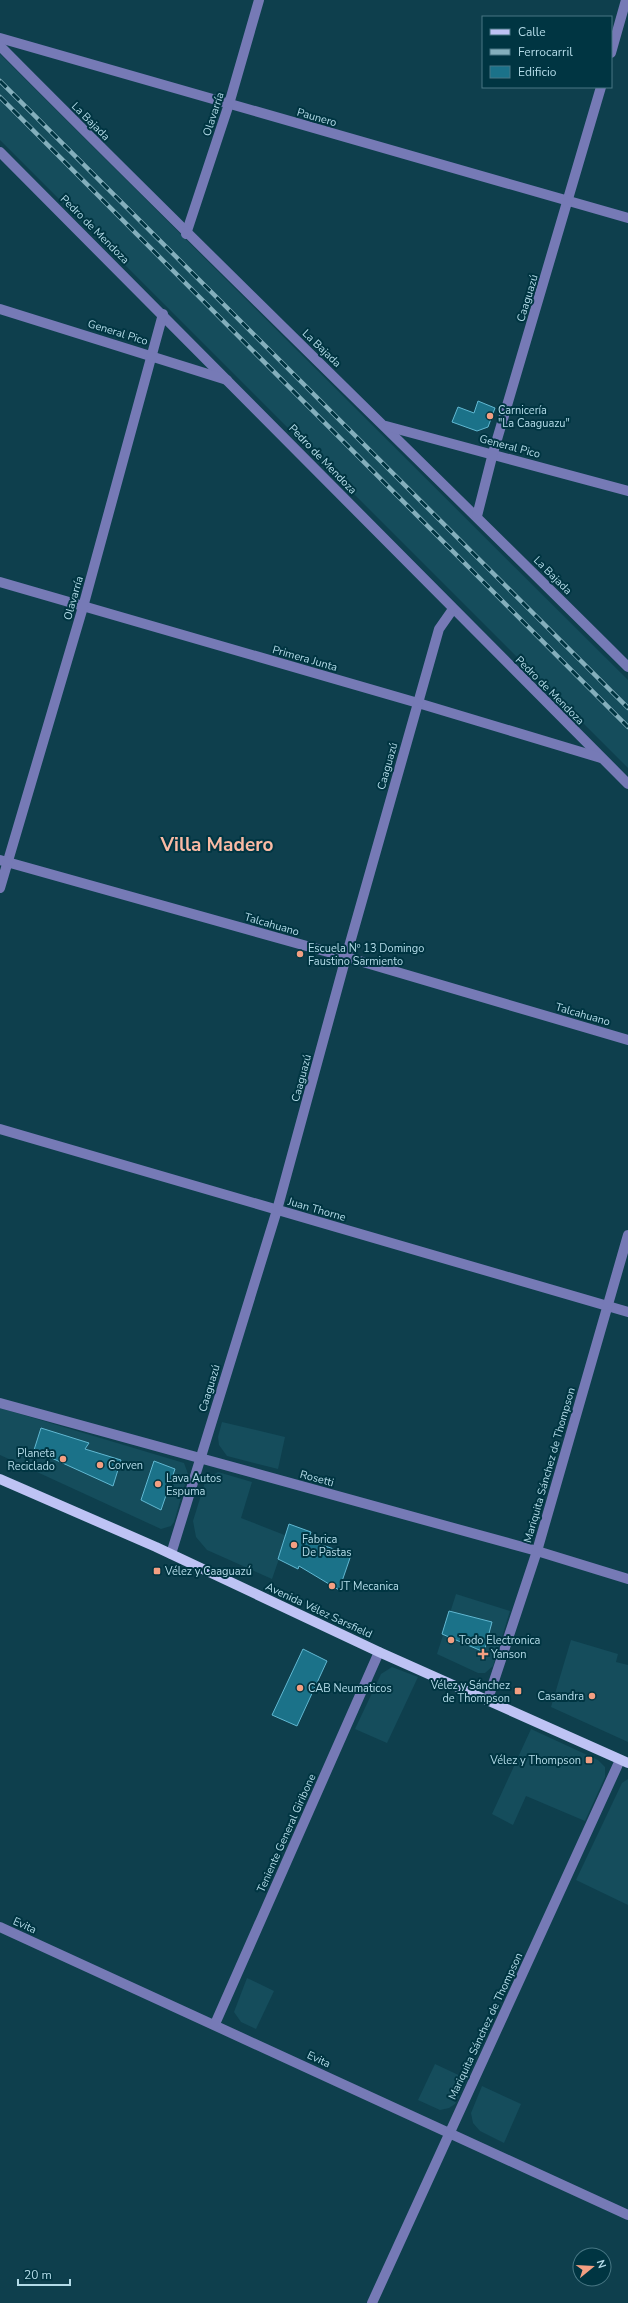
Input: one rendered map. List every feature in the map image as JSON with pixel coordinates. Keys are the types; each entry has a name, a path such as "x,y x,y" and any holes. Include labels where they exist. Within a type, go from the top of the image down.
{"main road":[{"name":"Avenida Vélez Sarsfield","path":"0,1479 171,1554 379,1652 488,1699 624,1762"}],"street":[{"name":"Olavarría","path":"186,234 228,104 259,0"},
{"path":"612,49 626,0"},
{"name":"Paunero","path":"0,38 628,218"},
{"name":"La Bajada","path":"0,46 186,234 477,516 628,667"},
{"name":"Caaguazú","path":"477,516 493,453 569,201 601,88"},
{"name":"Pedro de Mendoza","path":"0,152 163,314 453,609 628,784"},
{"name":"General Pico","path":"0,309 229,381"},
{"name":"Olavarría","path":"0,888 4,862 84,607 153,356 163,314"},
{"name":"General Pico","path":"384,425 493,453 628,491"},
{"name":"Primera Junta","path":"0,582 418,703 603,759"},
{"name":"Caaguazú","path":"171,1554 277,1210 346,957 440,629 453,609"},
{"name":"Talcahuano","path":"4,862 346,957 628,1040"},
{"name":"Juan Thorne","path":"0,1128 628,1312"},
{"name":"Mariquita Sánchez de Thompson","path":"488,1699 537,1551 628,1235"},
{"name":"Rosetti","path":"0,1402 537,1551 628,1579"},
{"name":"Teniente General Giribone","path":"215,2024 379,1652"},
{"name":"Mariquita Sánchez de Thompson","path":"372,2303 624,1762"},
{"name":"Evita","path":"0,1927 215,2024 628,2215"}],"shaded area":[{"path":"0,54 628,680 628,768 0,140"},
{"path":"0,1408 184,1463 188,1474 174,1522 171,1526 161,1529 0,1455"},
{"path":"222,1422 285,1437 278,1469 227,1456 219,1445 218,1437"},
{"path":"218,1472 252,1482 241,1518 287,1536 272,1579 207,1550 196,1537 193,1521 206,1479"},
{"path":"456,1594 510,1611 493,1666 485,1673 478,1673 437,1654"},
{"path":"571,1640 618,1654 616,1662 628,1665 628,1742 551,1707"},
{"path":"392,1667 418,1677 387,1743 355,1729 381,1674"},
{"path":"531,1729 598,1760 605,1767 605,1777 585,1821 526,1796 513,1825 492,1814"},
{"path":"628,1779 628,1905 576,1880 622,1783"},
{"path":"247,1978 274,1991 256,2029 241,2022 234,2012"},
{"path":"435,2064 467,2079 455,2104 449,2108 440,2110 418,2100"},
{"path":"482,2086 521,2104 504,2143 480,2131 473,2123 471,2113"}],"building":[{"path":"478,401 495,408 488,427 477,431 452,422 458,407 474,413"},
{"path":"41,1428 89,1443 85,1449 121,1460 113,1486 34,1450"},
{"name":"Lava Autos Espuma","path":"154,1461 175,1469 161,1510 141,1500"},
{"path":"289,1524 311,1532 308,1540 351,1555 339,1590 299,1566 298,1569 278,1559"},
{"path":"449,1611 492,1622 484,1652 442,1634"},
{"name":"CAB Neumaticos","path":"303,1649 327,1661 297,1726 272,1715"}],"railway":[{"path":"0,81 628,708"},
{"path":"0,97 628,727"}],"place":[{"name":"Carnicería \"La Caaguazu\"","path":"490,416"},
{"name":"Escuela Nº 13 Domingo Faustino Sarmiento","path":"300,954"},
{"name":"Planeta Reciclado","path":"63,1459"},
{"name":"Corven","path":"100,1465"},
{"name":"Lava Autos Espuma","path":"158,1484"},
{"name":"Fabrica De Pastas","path":"294,1545"},
{"name":"Vélez y Caaguazú","path":"157,1571"},
{"name":"JT Mecanica","path":"332,1586"},
{"name":"Todo Electronica","path":"451,1640"},
{"name":"Yanson","path":"483,1654"},
{"name":"CAB Neumaticos","path":"300,1688"},
{"name":"Vélez y Sánchez de Thompson","path":"518,1691"},
{"name":"Casandra","path":"592,1696"},
{"name":"Vélez y Thompson","path":"589,1760"}],"district":[{"name":"Villa Madero","path":"217,844"}]}
